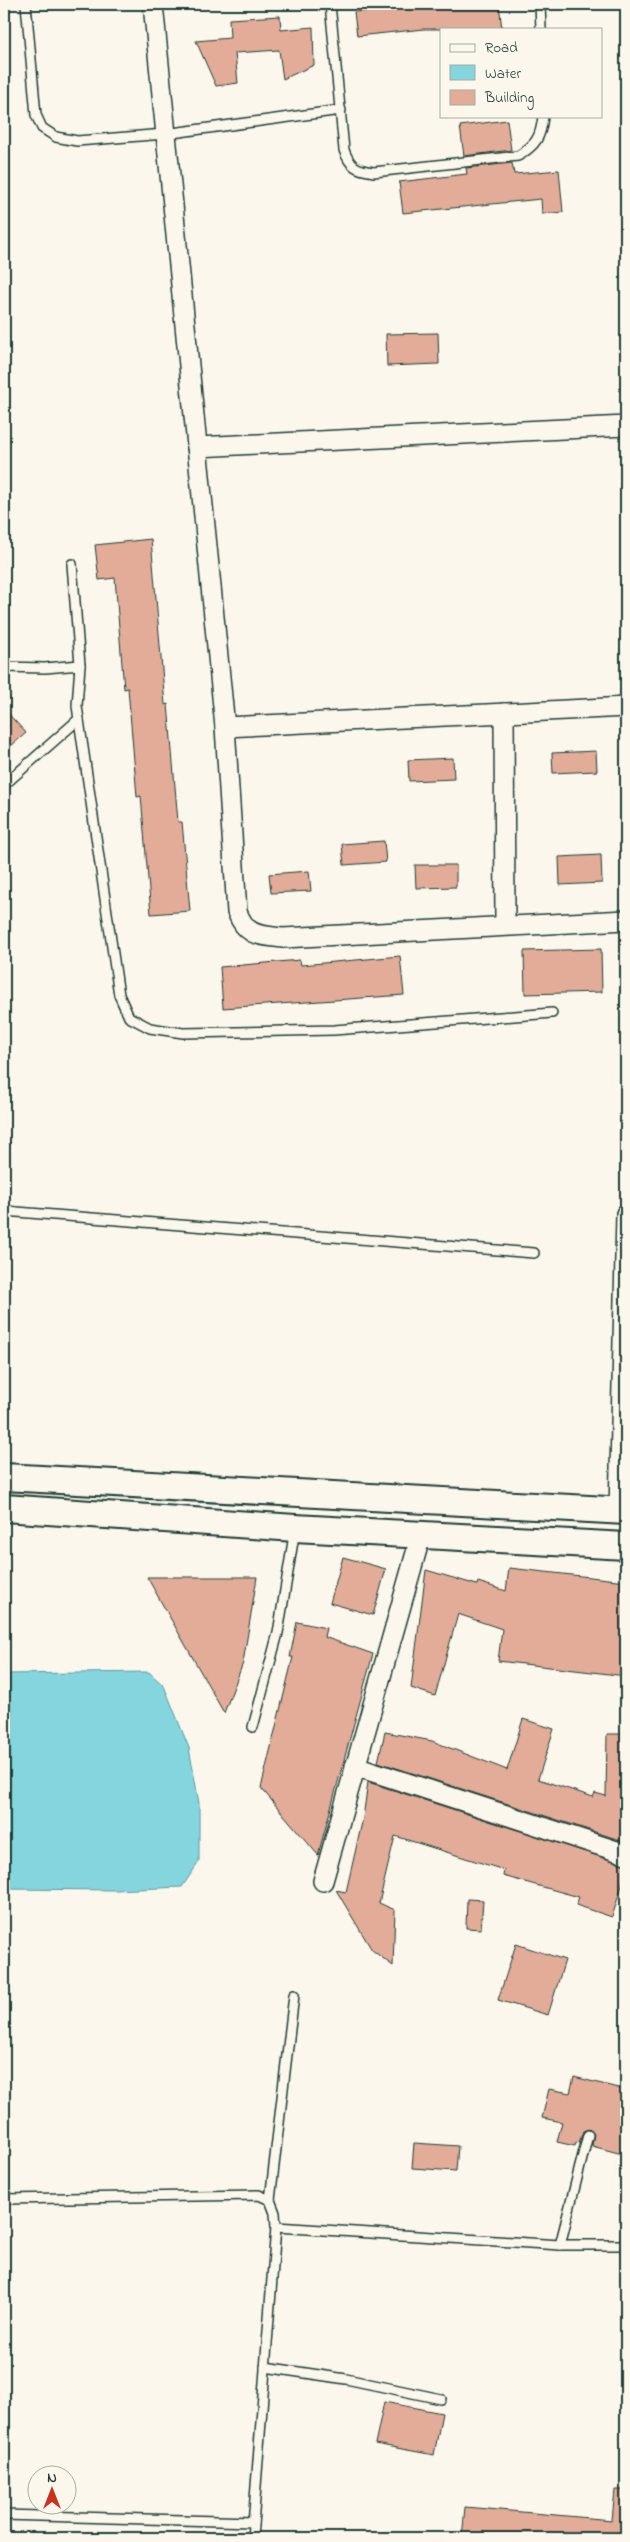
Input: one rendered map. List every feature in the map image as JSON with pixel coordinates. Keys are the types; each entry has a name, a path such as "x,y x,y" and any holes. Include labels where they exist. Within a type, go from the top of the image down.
{"main road":[{"path":"4,1477 622,1511"},
{"path":"4,1508 295,1528 626,1546"}],"street":[{"path":"152,4 225,727 237,912 242,925 253,934 283,938 626,920"},
{"path":"197,447 626,426"},
{"path":"225,727 626,707"},
{"path":"504,713 505,925"},
{"path":"622,1511 626,1214"},
{"path":"324,1881 421,1535"},
{"path":"355,1766 626,1854"}],"lane":[{"path":"26,4 36,115 42,128 56,137 77,141 165,134 341,110"},
{"path":"330,4 344,150 349,163 359,170 374,172 518,156 534,146 541,134 543,118"},
{"path":"540,4 540,28"},
{"path":"72,564 80,665 77,706 119,995 129,1017 150,1028 183,1033 334,1030 552,1013"},
{"path":"4,667 44,668 80,665"},
{"path":"4,785 79,719"},
{"path":"4,1211 534,1253"},
{"path":"253,1727 278,1633 295,1528"},
{"path":"252,2538 276,2227 275,2213 270,2200 294,1995"},
{"path":"560,2244 588,2135"},
{"path":"4,2199 259,2195 270,2200"},
{"path":"276,2227 560,2244 626,2245"},
{"path":"265,2367 346,2379 442,2400"},
{"path":"4,2515 253,2522"}],"water":[{"path":"149,1672 164,1686 189,1748 199,1803 199,1862 182,1887 115,1890 4,1889 4,1674"}],"building":[{"path":"437,4 499,4 502,28 440,28 357,36 354,12"},
{"path":"280,16 281,30 313,27 314,65 283,79 279,50 235,53 238,83 216,86 196,41 230,38 229,19"},
{"path":"507,120 511,150 464,156 460,126"},
{"path":"512,163 514,174 559,170 563,212 542,214 541,199 403,213 399,182 467,174 466,168"},
{"path":"438,333 439,364 387,366 386,334"},
{"path":"151,539 165,705 168,704 178,822 182,822 190,911 151,914 141,796 137,797 128,688 124,689 115,578 99,580 95,545"},
{"path":"4,709 26,733 4,752"},
{"path":"596,751 597,771 553,773 552,753"},
{"path":"453,758 454,779 409,781 408,760"},
{"path":"384,841 386,862 344,865 342,844"},
{"path":"601,855 602,883 560,885 559,857"},
{"path":"415,865 456,865 456,887 416,888"},
{"path":"309,871 311,891 271,893 269,874"},
{"path":"601,949 602,992 525,994 524,951"},
{"path":"400,956 404,995 223,1008 220,967 300,960 301,965"},
{"path":"343,1557 386,1569 373,1615 330,1603"},
{"path":"509,1568 626,1581 626,1676 498,1661 502,1629 458,1614 435,1696 411,1688 426,1570 477,1585 478,1582 506,1591"},
{"path":"147,1577 257,1577 243,1663 224,1713"},
{"path":"297,1622 326,1628 324,1637 373,1654 318,1855 261,1788 293,1657 290,1657"},
{"path":"523,1719 554,1729 538,1779 593,1797 595,1793 606,1796 607,1734 626,1734 626,1842 378,1762 385,1732 432,1741 507,1770"},
{"path":"368,1782 626,1865 626,1872 612,1917 576,1905 579,1897 503,1876 504,1870 395,1836 379,1903 395,1910 393,1966 372,1950 336,1890 346,1892 363,1818"},
{"path":"467,1899 483,1900 481,1929 466,1928"},
{"path":"516,1944 565,1960 548,2015 498,2000"},
{"path":"574,2077 626,2090 626,2155 592,2146 594,2134 589,2129 583,2131 579,2143 576,2142 575,2146 557,2142 562,2122 542,2118 549,2089 570,2093"},
{"path":"414,2143 458,2146 456,2171 412,2168"},
{"path":"384,2402 442,2413 434,2455 375,2444"},
{"path":"615,2490 626,2490 626,2538 462,2538 465,2507 612,2520"}]}
